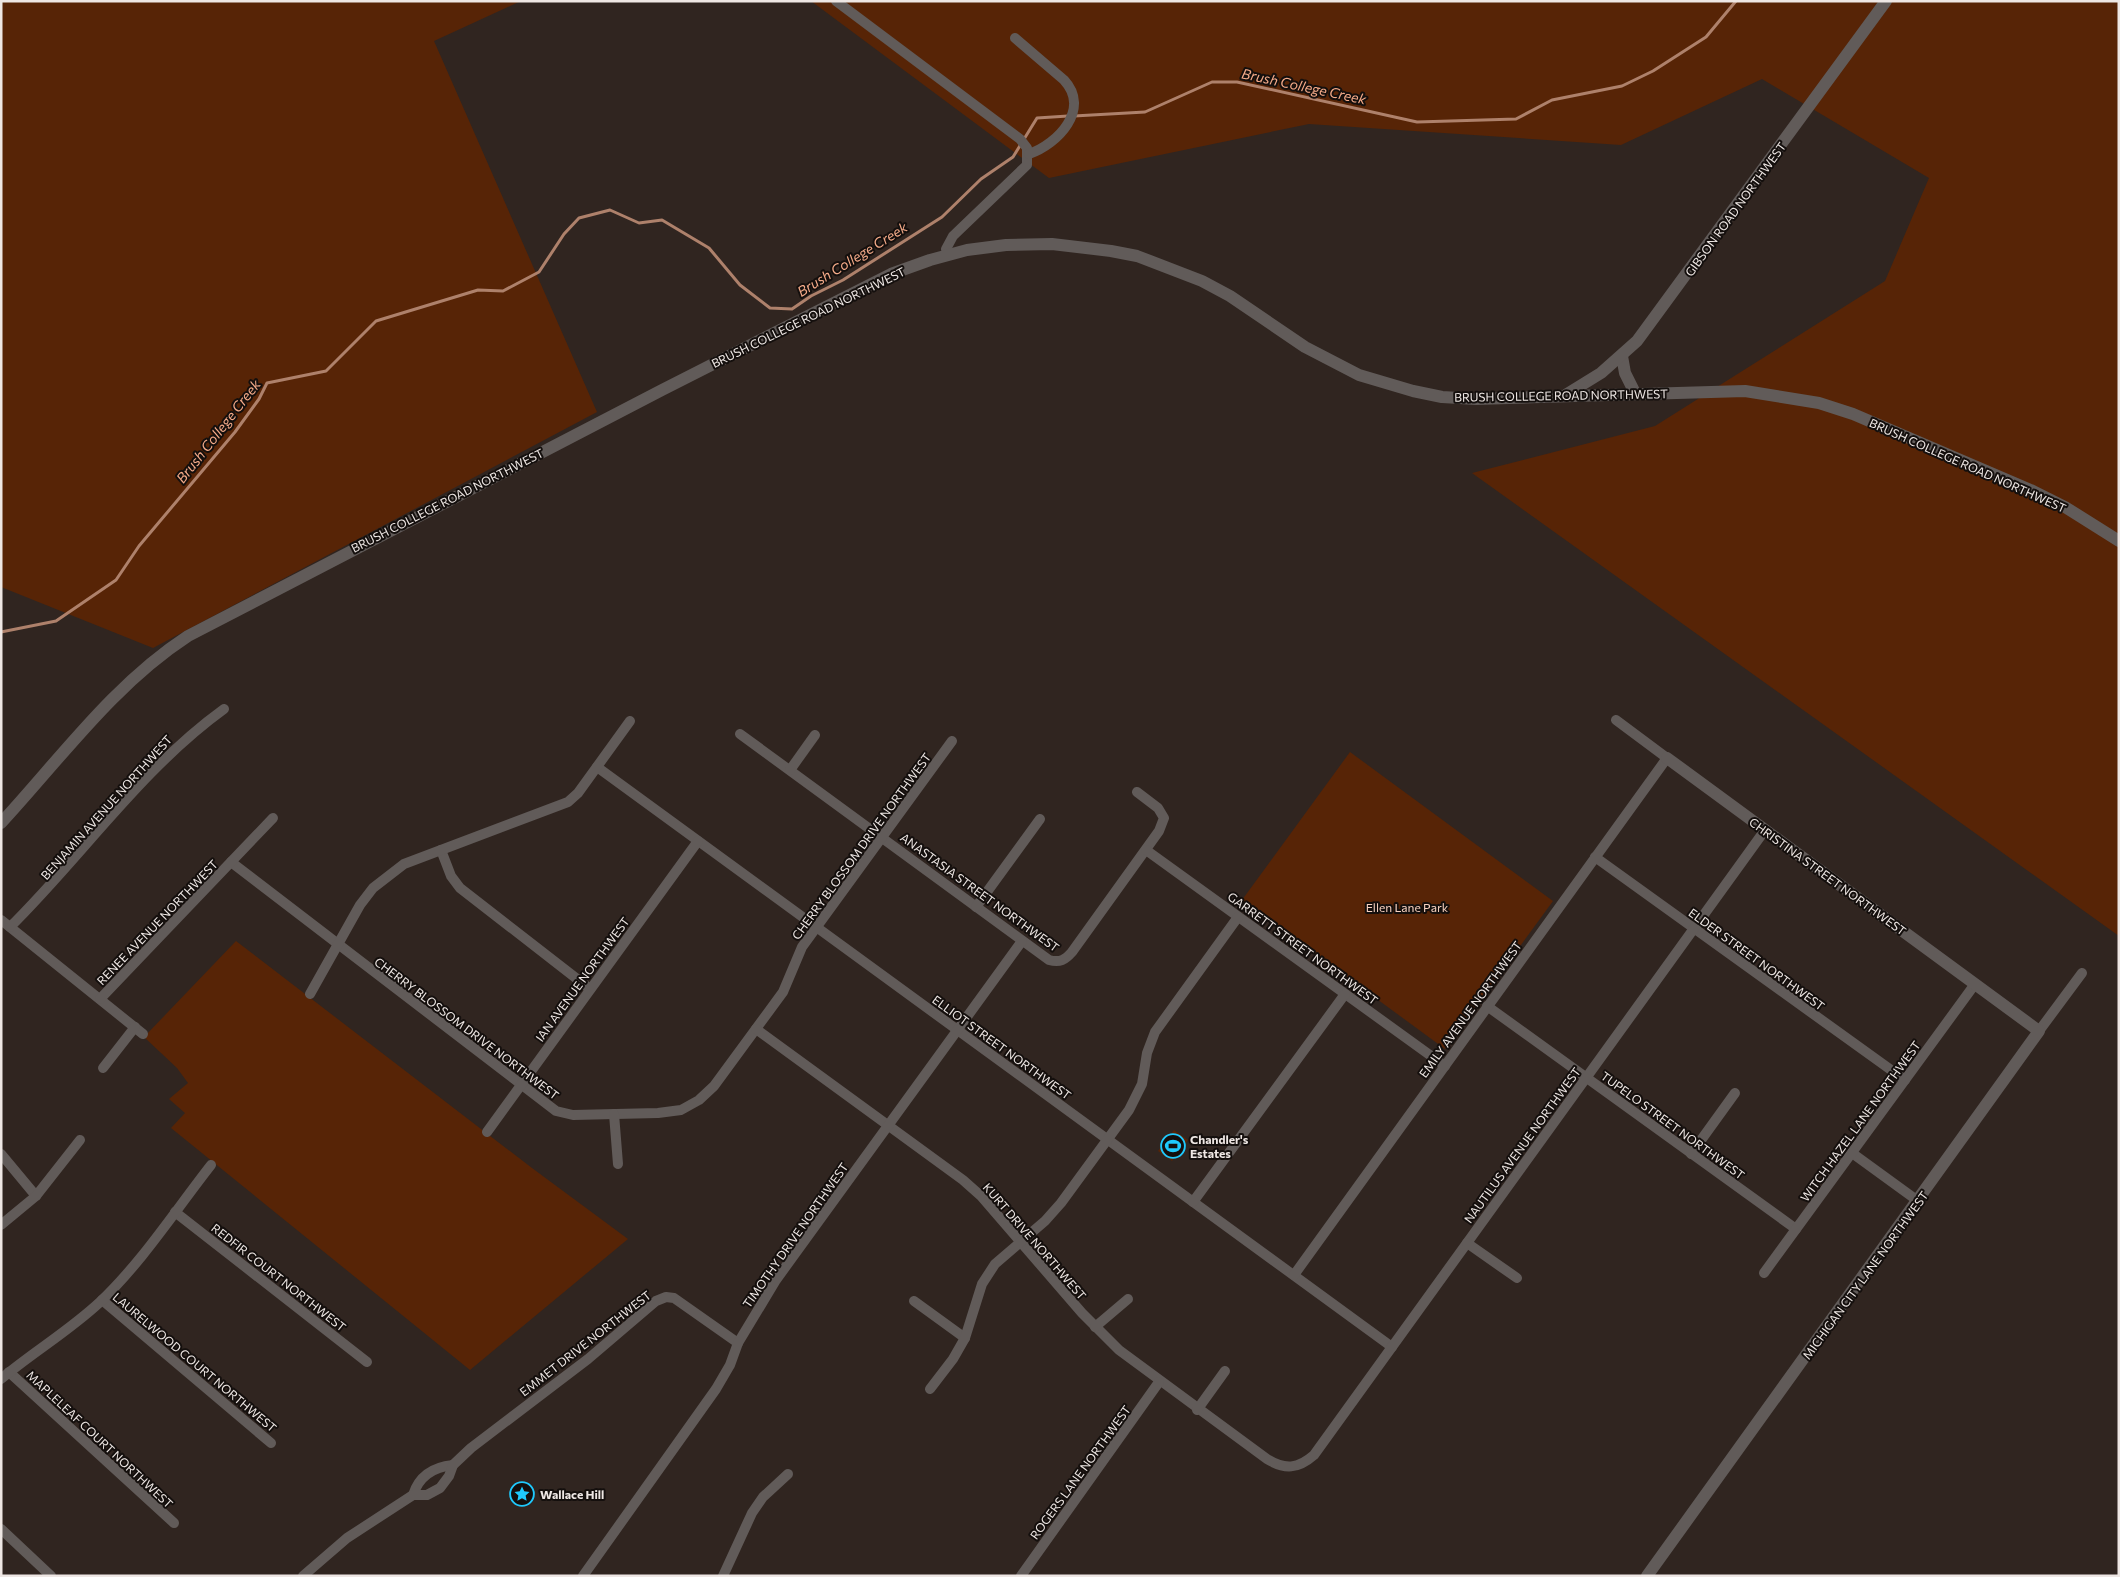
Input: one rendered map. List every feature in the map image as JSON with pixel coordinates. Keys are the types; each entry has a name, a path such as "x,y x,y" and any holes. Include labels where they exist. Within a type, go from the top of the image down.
{"street":[{"path":"836,1 1020,139 1029,154 1027,165 1016,178 953,236 946,249 948,255"},
{"name":"GIBSON ROAD NORTHWEST","path":"1562,396 1582,386 1622,356 1658,314 1886,1"},
{"path":"1015,38 1070,86 1075,101 1071,117 1059,136 1041,150 1029,154"},
{"name":"BRUSH COLLEGE ROAD NORTHWEST","path":"1,823 102,709 135,676 188,636 877,281 906,268 948,255 1006,244 1052,244 1136,256 1202,281 1230,296 1305,347 1340,366 1374,380 1442,397 1476,399 1745,391 1819,403 1853,414 2034,491 2065,507 2119,541"},
{"path":"1622,356 1625,373 1635,394"},
{"name":"BENJAMIN AVENUE NORTHWEST","path":"10,927 47,891 160,762 191,734 224,709"},
{"name":"CHRISTINA STREET NORTHWEST","path":"1616,720 2039,1031"},
{"path":"310,994 360,905 373,888 404,864 568,802 597,767 630,721"},
{"name":"ANASTASIA STREET NORTHWEST","path":"740,734 1049,960 1061,962 1072,952 1146,850"},
{"path":"790,770 815,735"},
{"name":"CHERRY BLOSSOM DRIVE NORTHWEST","path":"231,862 556,1111 573,1115 658,1113 681,1110 699,1100 714,1086 756,1029 783,992 802,947 952,741"},
{"name":"EMILY AVENUE NORTHWEST","path":"1294,1275 1666,758"},
{"name":"ELLIOT STREET NORTHWEST","path":"597,767 1392,1347"},
{"path":"1137,792 1158,808 1164,818 1159,832 1146,850"},
{"name":"RENEE AVENUE NORTHWEST","path":"100,999 273,818"},
{"path":"976,906 1040,818"},
{"name":"NAUTILUS AVENUE NORTHWEST","path":"1293,1468 1305,1463 1314,1455 1765,830"},
{"name":"IAN AVENUE NORTHWEST","path":"487,1132 698,841"},
{"path":"441,850 451,876 460,888 590,989"},
{"name":"GARRETT STREET NORTHWEST","path":"1146,850 1445,1066"},
{"name":"ELDER STREET NORTHWEST","path":"1595,857 1905,1080"},
{"path":"930,1389 953,1359 965,1338 982,1284 995,1264 1061,1203 1138,1096 1147,1053 1156,1032 1238,917"},
{"path":"1,920 139,1030 103,1068"},
{"name":"TIMOTHY DRIVE NORTHWEST","path":"583,1576 716,1389 730,1365 738,1343 776,1280 1022,940"},
{"name":"MICHIGAN CITY LANE NORTHWEST","path":"1647,1576 2082,973"},
{"name":"WITCH HAZEL LANE NORTHWEST","path":"1764,1273 1975,984"},
{"path":"1193,1202 1345,994"},
{"name":"TUPELO STREET NORTHWEST","path":"1487,1006 1796,1229"},
{"name":"KURT DRIVE NORTHWEST","path":"756,1029 888,1125 981,1196 1095,1327 1119,1350 1198,1410 1273,1463 1293,1468"},
{"path":"1691,1154 1735,1093"},
{"path":"614,1114 618,1164"},
{"path":"1,1224 36,1196 80,1140"},
{"path":"1852,1153 1918,1201"},
{"path":"1,1154 36,1196"},
{"path":"5,1376 57,1339 102,1300 175,1212 211,1165"},
{"name":"REDFIR COURT NORTHWEST","path":"175,1212 368,1362"},
{"path":"1467,1242 1517,1278"},
{"name":"EMMET DRIVE NORTHWEST","path":"413,1495 427,1495 440,1488 453,1465 492,1431 588,1359 642,1313 666,1297 674,1298 738,1343"},
{"path":"1095,1327 1128,1299"},
{"name":"LAURELWOOD COURT NORTHWEST","path":"102,1300 271,1443"},
{"path":"914,1302 965,1338"},
{"path":"1198,1410 1225,1371"},
{"name":"MAPLELEAF COURT NORTHWEST","path":"5,1376 174,1524"},
{"name":"ROGERS LANE NORTHWEST","path":"1021,1576 1160,1382"},
{"name":"EMMET DRIVE NORTHWEST","path":"303,1576 347,1538 413,1495 422,1478 431,1471 441,1466 453,1465"},
{"path":"723,1576 752,1514 763,1497 788,1474"},
{"path":"1,1529 51,1576"}],"green space":[{"path":"1,1 521,1 434,41 597,412 153,648 1,587"},
{"path":"811,1 2119,1 2119,936 1472,473 1655,426 1885,281 1929,178 1762,79 1621,145 1309,124 1049,178"},
{"name":"Ellen Lane Park","path":"1350,752 1553,901 1445,1049 1242,900"},
{"path":"236,941 532,1168 628,1239 470,1370 171,1128 185,1113 169,1099 188,1083 177,1068 144,1037"},
{"name":"Chandler's Estates","path":"1174,1130 1188,1140 1172,1161 1158,1151"}],"waterway":[{"name":"Brush College Creek","path":"1074,116 1145,112 1212,82 1237,82 1417,122 1516,119 1552,100 1622,86 1653,71 1706,37 1736,1"},
{"name":"Brush College Creek","path":"1,632 56,621 116,580 139,546 235,432 259,399 267,383 326,371 376,321 478,290 503,291 539,272 564,234 579,218 610,210 639,223 662,220 709,248 740,285 770,308 792,309 811,296 843,280 942,217 981,179 1013,157 1037,118 1068,116"}],"place":[{"name":"Chandler's Estates","path":"1173,1146"},
{"name":"Wallace Hill","path":"522,1494"}]}
